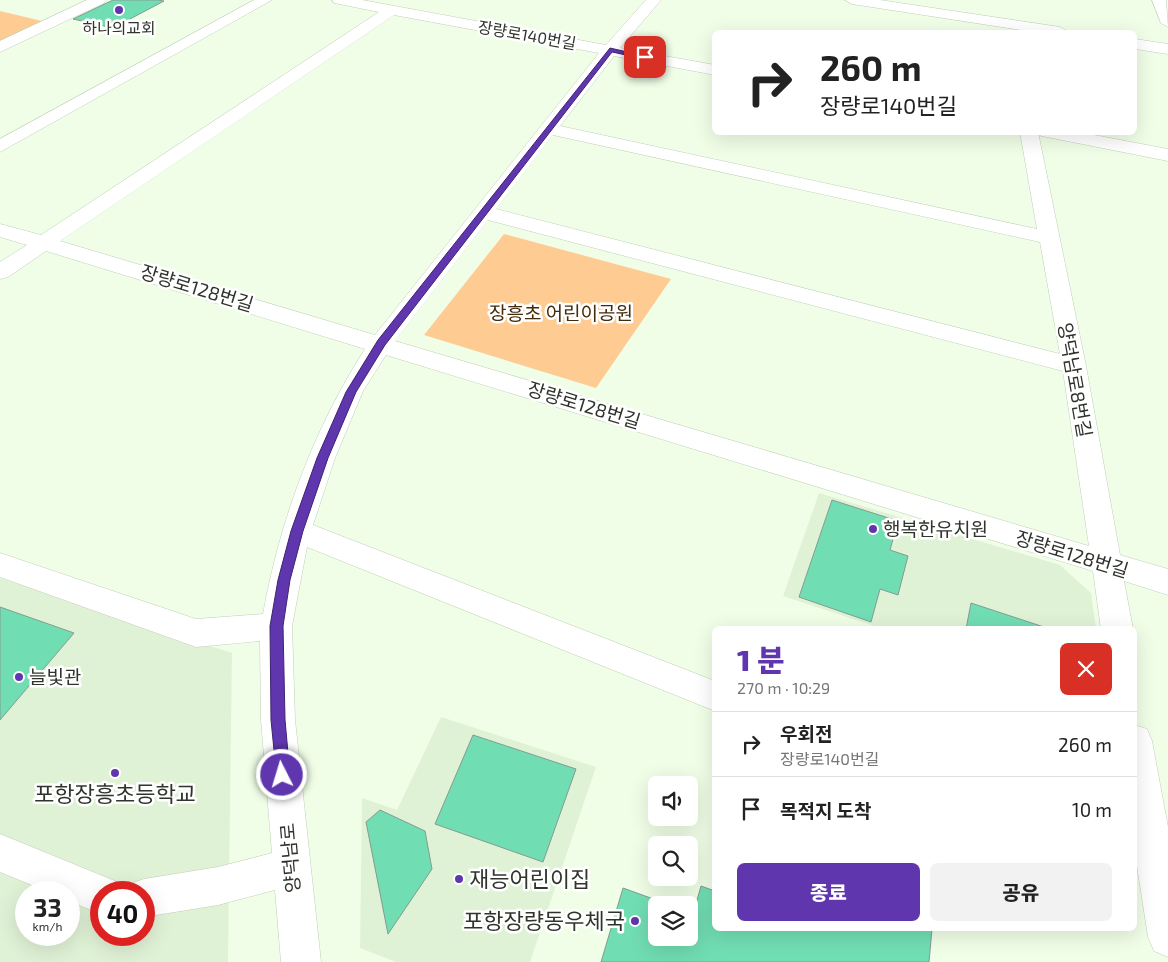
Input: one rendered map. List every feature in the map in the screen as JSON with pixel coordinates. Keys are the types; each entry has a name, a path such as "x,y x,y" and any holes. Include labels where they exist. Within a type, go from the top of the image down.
{"street":[{"path":"0,47 99,0"},
{"path":"0,146 264,0"},
{"name":"장량로140번길","path":"339,0 712,69"},
{"name":"양덕남로","path":"301,962 278,720 276,626 284,580 297,531 322,458 351,392 381,343 610,50 654,0"},
{"path":"852,0 1047,30"},
{"path":"1158,0 1168,23"},
{"path":"0,272 42,242 391,10"},
{"path":"1137,44 1168,49"},
{"path":"548,129 1048,238"},
{"name":"양덕남로8번길","path":"1030,135 1074,366 1116,626"},
{"path":"1063,135 1168,155"},
{"path":"482,212 1074,366"},
{"name":"장량로128번길","path":"0,230 381,343 1168,582"},
{"path":"297,531 712,695"},
{"path":"0,565 196,633 276,626"},
{"path":"1137,764 1146,866 1168,937"},
{"path":"0,853 90,890"},
{"path":"155,896 218,886 291,867"}],"shaded area":[{"name":"행복한유치원","path":"819,493 1060,565 1091,593 1096,626 874,626 783,596"},
{"name":"포항장흥초등학교","path":"0,578 232,653 228,962 0,962"},
{"name":"재능어린이집","path":"441,717 596,767 530,962 396,962 360,948 362,798 397,810"}],"green space":[{"path":"0,11 42,21 0,41"},
{"name":"장흥초 어린이공원","path":"504,234 671,279 596,388 424,335"}],"building":[{"name":"하나의교회","path":"113,0 164,1 113,28 73,19"},
{"path":"832,500 898,521 890,550 908,556 898,595 880,589 871,622 799,597"},
{"path":"971,603 1041,626 967,626"},
{"name":"늘빛관","path":"0,607 74,633 0,720"},
{"path":"473,735 576,769 543,862 435,824"},
{"path":"380,810 425,831 432,869 388,934 366,822"},
{"name":"포항장량동우체국","path":"701,886 712,890 712,931 932,931 929,962 601,962 623,888 648,897 648,946 698,946 698,896"}],"place":[{"name":"하나의교회","path":"119,10"},
{"name":"행복한유치원","path":"873,529"},
{"name":"늘빛관","path":"19,677"},
{"name":"포항장흥초등학교","path":"115,773"},
{"name":"재능어린이집","path":"459,879"},
{"name":"포항장량동우체국","path":"635,921"}],"route":[{"path":"282,775 278,720 276,626 284,580 297,531 322,458 351,392 381,343 610,50 645,57"}]}
